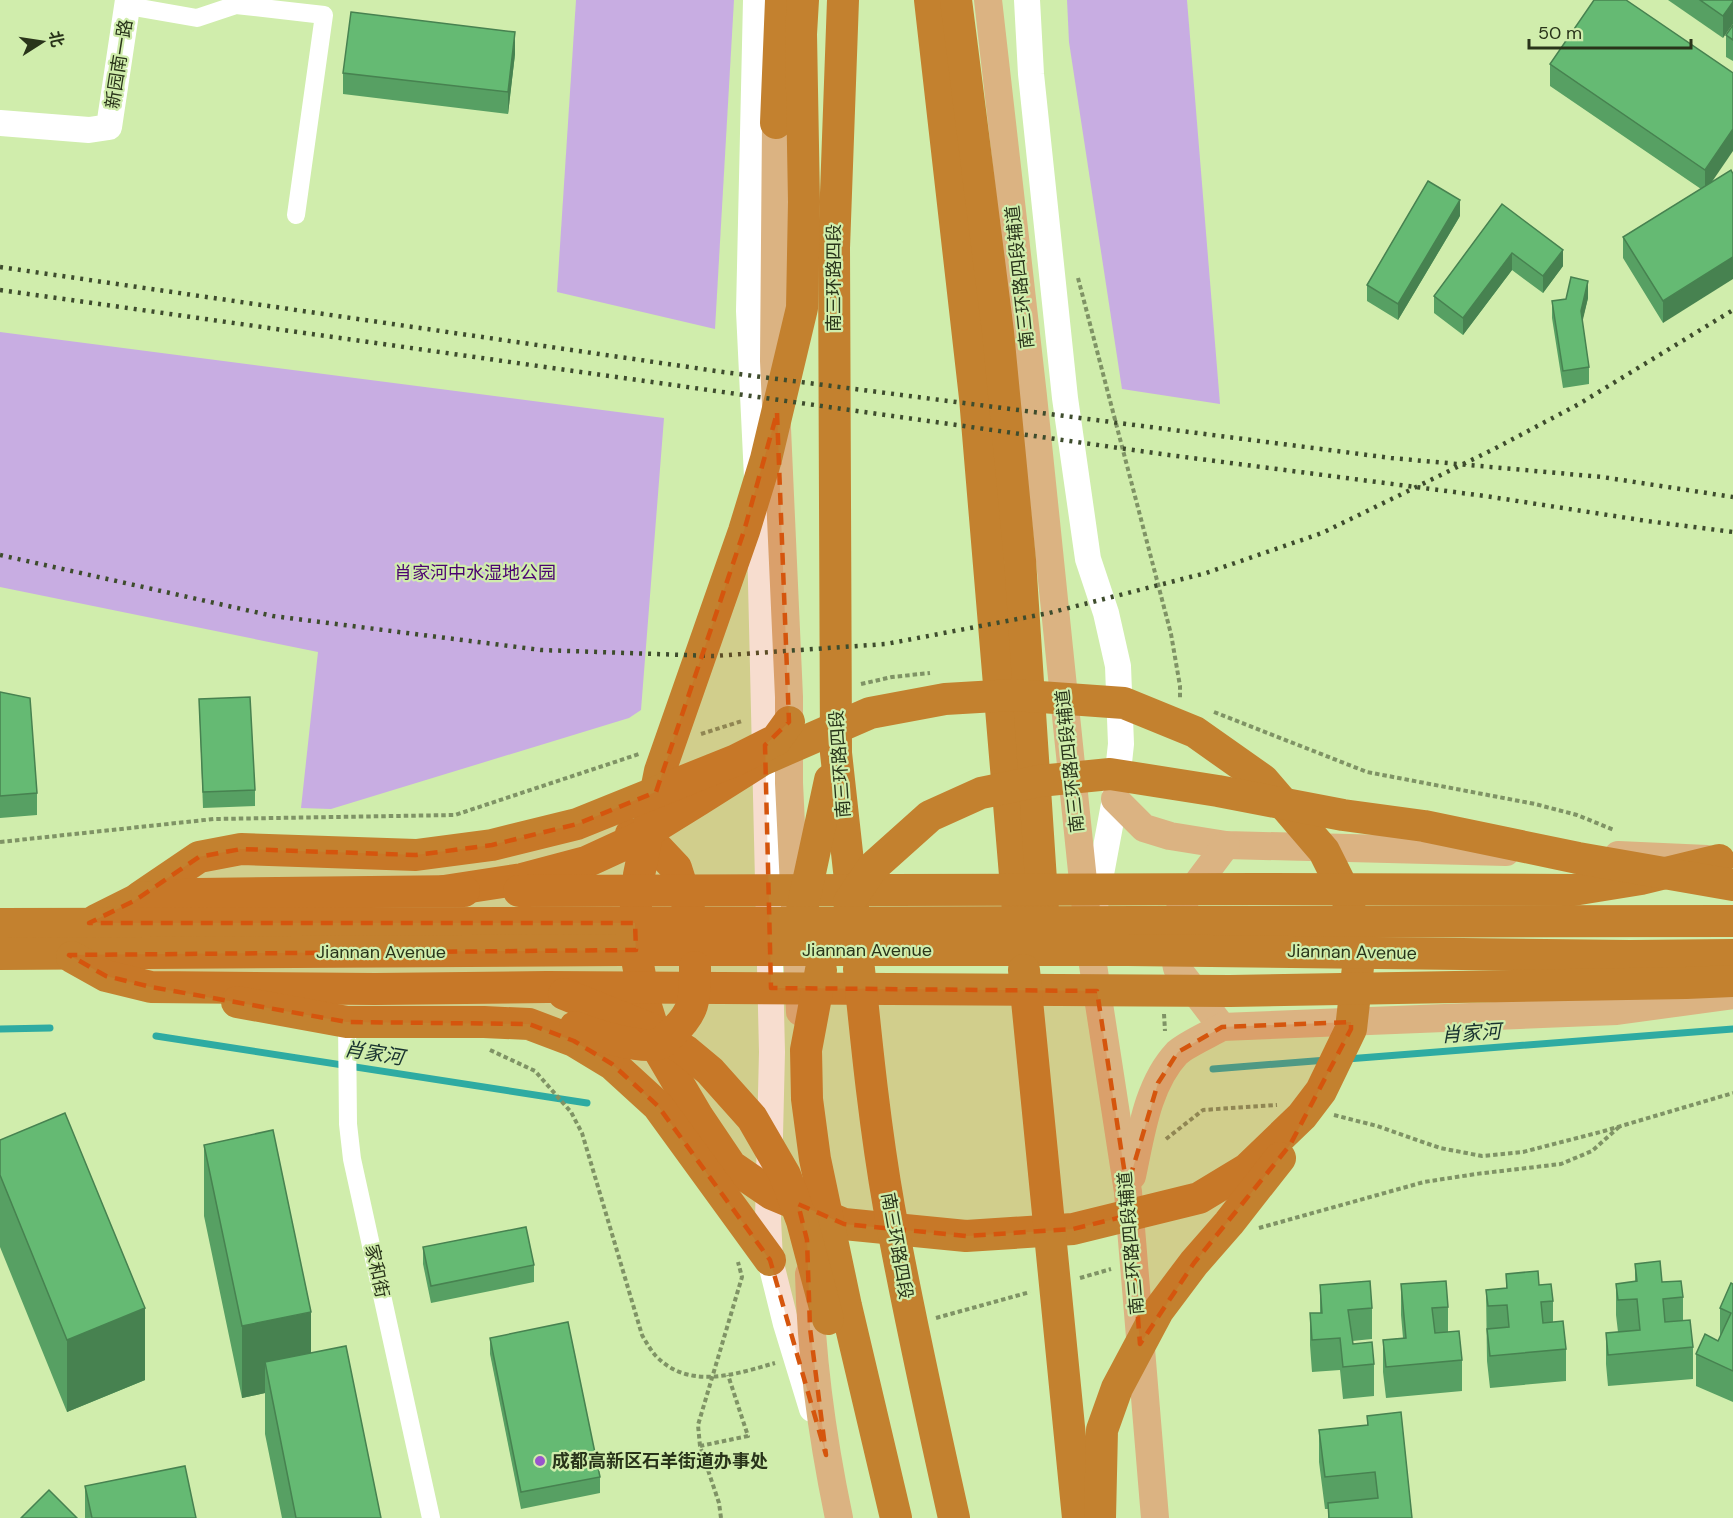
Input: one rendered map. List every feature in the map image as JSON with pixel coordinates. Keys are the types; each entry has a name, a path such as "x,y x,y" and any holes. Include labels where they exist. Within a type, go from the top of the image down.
{"highway":[{"path":"776,123 781,0"},
{"path":"803,0 801,34 804,202 802,308 757,490 660,771 639,874 633,937 645,1003 661,1054 731,1166 772,1194 844,1224 966,1236 1073,1229 1199,1198 1247,1169 1302,1116 1327,1103"},
{"name":"南三环路四段","path":"843,0 834,248 836,753 868,1054 888,1205 916,1347 954,1518"},
{"path":"930,0 975,398 1015,877 1077,1518"},
{"path":"956,0 998,332 1020,560 1045,936 1040,1140"},
{"path":"444,891 522,879 586,862 636,839 762,760 870,713 945,699 1013,695 1124,703 1195,732 1263,780 1324,851 1347,897 1357,941 1358,968 1351,1029 1327,1103 1194,1263 1158,1311 1117,1388 1102,1430 1100,1518"},
{"path":"134,901 199,857 241,849 416,855 492,845 576,824 736,760 776,740 777,727"},
{"path":"796,938 836,753"},
{"path":"896,1518 846,1306 815,1159 807,1099 806,1050 821,967 842,912 873,867 930,816 981,793 1039,781 1110,774 1424,826 1578,858 1728,869"},
{"path":"69,955 106,976 347,1036 484,1022 572,1026 600,1037 644,1045 661,1043 687,1019 695,995 695,961 689,907 676,868 658,850 632,834 592,828 544,832"},
{"path":"89,923 140,898 198,894 444,891 1574,890 1641,879 1728,869"},
{"name":"Jiannan Avenue","path":"0,954 69,955 621,937 1733,921"},
{"name":"Jiannan Avenue","path":"0,924 89,923 1128,950 1629,956 1733,955"},
{"path":"151,987 547,987 1230,992 1733,981"},
{"path":"547,987 651,1029 710,1071 752,1118 785,1175 802,1221 821,1291 874,1518"},
{"path":"529,1024 574,1041 612,1064 658,1106 770,1260"}],"main road":[{"path":"756,0 749,312 760,540 777,727 789,783 810,1328 826,1455 839,1518"},
{"path":"763,0 776,123 774,361 777,727 765,759 772,1052 768,1219 770,1260 786,1324 826,1455"},
{"path":"1027,0 1031,74 1066,410 1088,559 1106,614 1118,666 1121,744 1115,799 1089,939"},
{"name":"南三环路四段辅道","path":"989,1 1033,396 1089,939 1128,1192 1155,1518"},
{"name":"新园南一路","path":"0,123 89,130 109,127 128,3"},
{"path":"1115,799 1144,828 1170,836 1226,845 1679,856 1728,869"},
{"path":"1222,1027 1177,968 1172,943 1181,905 1226,845"},
{"path":"1128,1192 1146,1116 1158,1083 1178,1052 1222,1027 1617,1011 1733,995"}],"street":[{"path":"128,3 197,18 236,5 324,15 296,215"},
{"name":"家和街","path":"347,1036 348,1124 352,1159 431,1518"}],"path":[{"path":"0,842 214,819 455,815 646,752"},
{"path":"1535,804 1577,815 1618,832"},
{"path":"1327,1103 1377,1126 1440,1148 1482,1156 1523,1152 1733,1093"},
{"path":"1163,1141 1203,1110 1279,1105"},
{"path":"1561,1164 1592,1151 1620,1126"},
{"path":"721,1518 719,1503 700,1446 698,1425 742,1277 736,1258"},
{"path":"700,1446 748,1436 728,1375"}],"highlighted area":[{"path":"777,413 789,722 765,745 771,988 1097,991 1127,1188 1158,1083 1178,1052 1222,1027 1351,1022 1351,1029 1290,1145 1194,1263 1140,1344 1130,1215 1073,1229 966,1236 844,1224 798,1204 807,1240 810,1328 826,1455 770,1260 658,1106 612,1064 574,1041 529,1024 347,1022 151,987 106,976 69,955 636,950 635,923 89,923 134,901 199,857 241,849 416,855 492,845 577,824 656,792 744,531"}],"green space":[{"path":"576,0 734,0 715,329 557,292"},
{"path":"1067,0 1187,0 1220,404 1122,389 1069,42"},
{"name":"肖家河中水湿地公园","path":"0,332 664,418 641,710 629,718 331,809 301,808 318,652 0,587"}],"building":[{"path":"1594,0 1626,0 1733,73 1733,129 1705,170 1550,64"},
{"path":"1700,0 1733,0 1733,2 1723,16"},
{"path":"351,12 515,32 508,92 343,73"},
{"path":"1733,25 1733,40 1726,35"},
{"path":"1731,170 1733,174 1733,257 1663,301 1623,237"},
{"path":"1428,181 1460,200 1398,304 1367,285"},
{"path":"1502,204 1563,250 1543,276 1512,253 1463,318 1434,296"},
{"path":"1571,277 1588,281 1581,311 1589,367 1563,371 1552,301 1566,299"},
{"path":"0,692 30,698 37,793 0,796"},
{"path":"250,697 255,790 203,792 199,699"},
{"path":"65,1113 145,1308 67,1340 0,1175 0,1140"},
{"path":"273,1130 311,1312 242,1326 204,1145"},
{"path":"526,1227 534,1265 431,1286 423,1247"},
{"path":"1660,1261 1662,1282 1681,1281 1683,1297 1663,1299 1665,1322 1690,1320 1693,1347 1608,1355 1606,1333 1640,1330 1637,1299 1618,1300 1616,1284 1637,1281 1635,1264"},
{"path":"1538,1271 1539,1285 1551,1284 1553,1301 1541,1302 1543,1323 1563,1321 1566,1349 1490,1356 1487,1329 1509,1327 1507,1305 1488,1306 1486,1290 1507,1288 1506,1274"},
{"path":"1370,1281 1372,1308 1348,1310 1353,1344 1372,1342 1374,1364 1343,1367 1340,1338 1312,1340 1310,1313 1322,1313 1320,1285"},
{"path":"1446,1281 1448,1307 1432,1308 1435,1333 1459,1331 1462,1360 1386,1367 1383,1340 1406,1338 1401,1284"},
{"path":"1731,1283 1733,1284 1733,1371 1696,1354 1705,1334 1718,1341 1731,1313 1720,1308"},
{"path":"568,1322 600,1477 521,1492 490,1338"},
{"path":"346,1346 381,1518 296,1518 265,1362"},
{"path":"1401,1412 1412,1518 1329,1518 1328,1503 1378,1498 1375,1472 1325,1477 1319,1430 1368,1425 1367,1416"},
{"path":"185,1466 196,1518 92,1518 85,1486"},
{"path":"49,1490 77,1518 21,1518"}],"waterway":[{"name":"肖家河","path":"0,1029 50,1028"},
{"name":"肖家河","path":"1347,1059 1733,1029"},
{"name":"肖家河","path":"156,1036 587,1103"},
{"name":"肖家河","path":"1213,1069 1327,1060"}],"railway":[{"path":"0,267 723,372 1391,458 1602,477 1733,497"},
{"path":"0,290 1733,532"},
{"path":"0,555 273,616 541,650 714,656 886,644 1049,613 1206,573 1322,533 1494,449 1579,404 1733,310"}],"place":[{"name":"成都高新区石羊街道办事处","path":"540,1461"}]}
